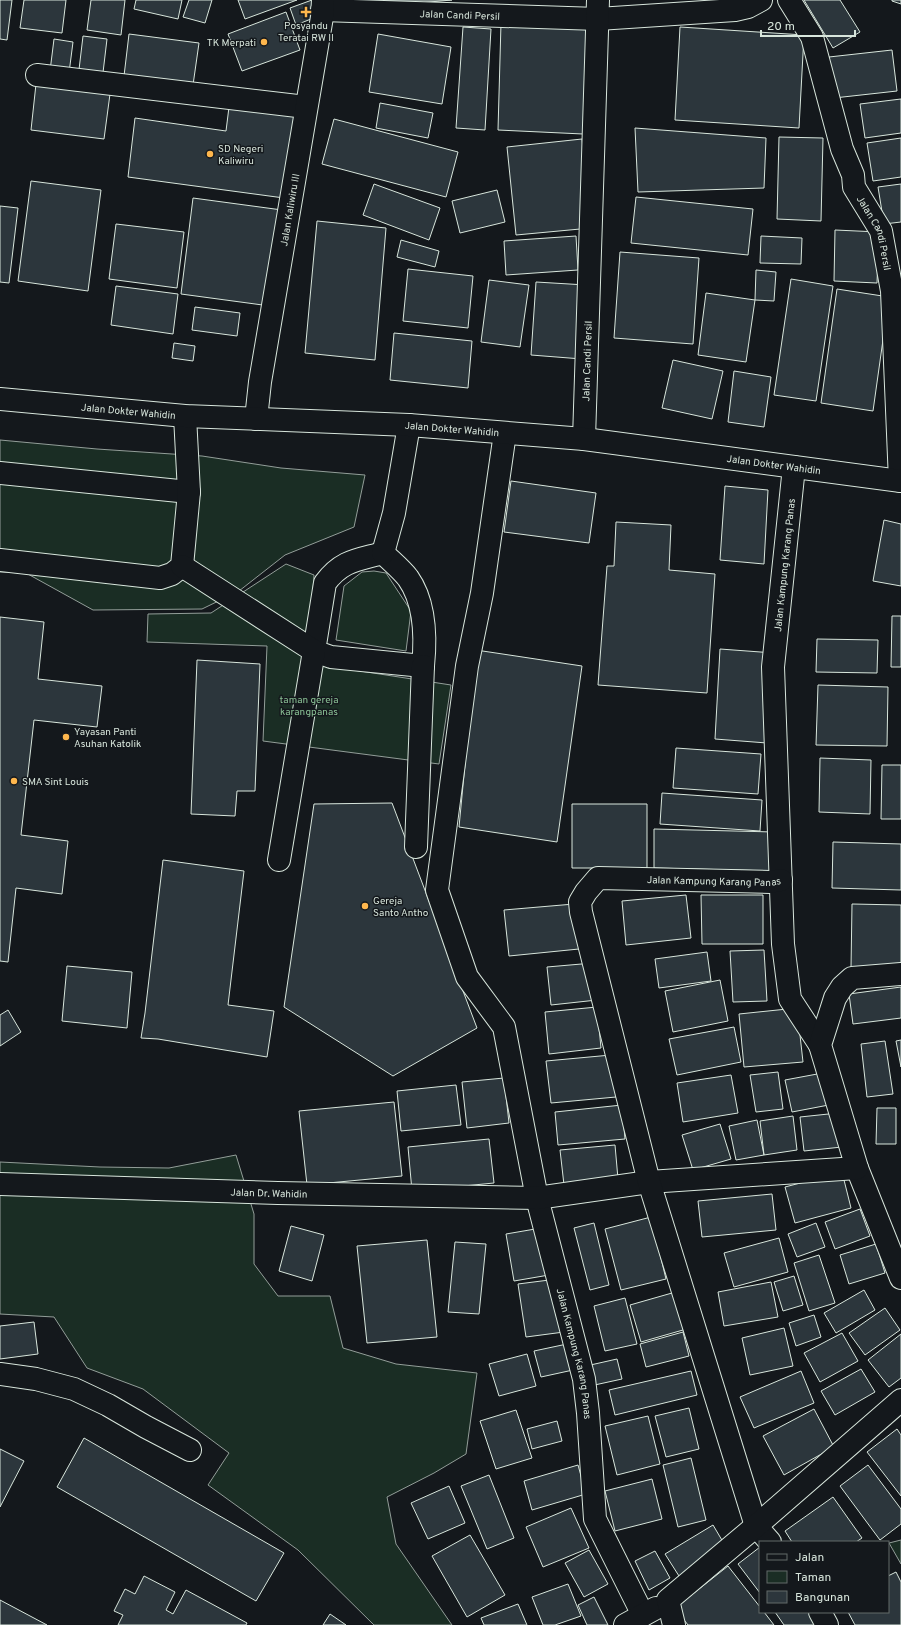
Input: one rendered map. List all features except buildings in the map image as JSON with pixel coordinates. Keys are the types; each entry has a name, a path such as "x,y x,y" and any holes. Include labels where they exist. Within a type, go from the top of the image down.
{"main road":[{"name":"Jalan Candi Persil","path":"322,5 735,10 748,7 761,0"},
{"name":"Jalan Candi Persil","path":"790,0 812,37 842,149 853,175 854,187 881,231 892,291 900,481"},
{"name":"Jalan Kaliwiru III","path":"256,418 260,382 322,5"},
{"name":"Jalan Candi Persil","path":"584,439 598,9"},
{"path":"36,75 306,107"},
{"name":"Jalan Dokter Wahidin","path":"0,399 185,416 409,425 584,439 900,481"},
{"path":"0,560 160,578 172,574 182,566 189,492 185,416"},
{"path":"383,553 394,513 409,425"},
{"name":"Jalan Kampung Karang Panas","path":"505,433 482,593 467,666 437,890 467,977 504,1027 537,1198 584,1378 588,1413 595,1519 634,1620 668,1600 763,1534 901,1400"},
{"name":"Jalan Kampung Karang Panas","path":"763,1534 649,1182 581,912 580,902 598,878 770,882 781,880 773,667 794,467"},
{"path":"0,473 189,492"},
{"path":"279,860 325,583 331,575 349,562 383,553"},
{"path":"383,553 407,576 417,593 422,611 425,653 423,666 416,847"},
{"path":"182,566 314,651 331,657 423,666"},
{"path":"781,880 783,944 790,999 820,1045 857,1168 901,1278"},
{"path":"820,1045 835,998 842,987 852,978 901,974"},
{"path":"537,1198 649,1182 857,1168"},
{"name":"Jalan Dr. Wahidin","path":"0,1184 278,1193 537,1198"},
{"path":"0,1374 36,1379 74,1389 108,1405 190,1450"},
{"path":"668,1600 674,1625"},
{"path":"821,1613 827,1625"}],"green space":[{"path":"0,440 97,449 202,456 281,468 365,475 354,527 285,555 239,591 202,609 93,610 26,573 0,572"},
{"name":"taman gereja karangpanas","path":"286,564 314,575 308,663 451,685 439,764 263,741 267,646 147,642 148,614 211,613"},
{"path":"374,571 386,573 411,611 406,651 336,640 344,586 362,572"},
{"path":"236,1155 254,1214 254,1264 278,1296 330,1296 343,1348 396,1364 477,1373 466,1454 434,1473 387,1497 396,1544 452,1625 374,1625 298,1550 208,1485 229,1453 143,1389 87,1368 54,1317 0,1314 0,1162 100,1167 169,1168"},
{"path":"901,1540 901,1564 889,1543"}],"place":[{"name":"Posyandu Teratai RW II","path":"306,12"},
{"name":"TK Merpati","path":"264,42"},
{"name":"SD Negeri Kaliwiru","path":"210,154"},
{"name":"Yayasan Panti Asuhan Katolik","path":"66,737"},
{"name":"SMA Sint Louis","path":"14,781"},
{"name":"Gereja Santo Antho","path":"365,906"}]}
